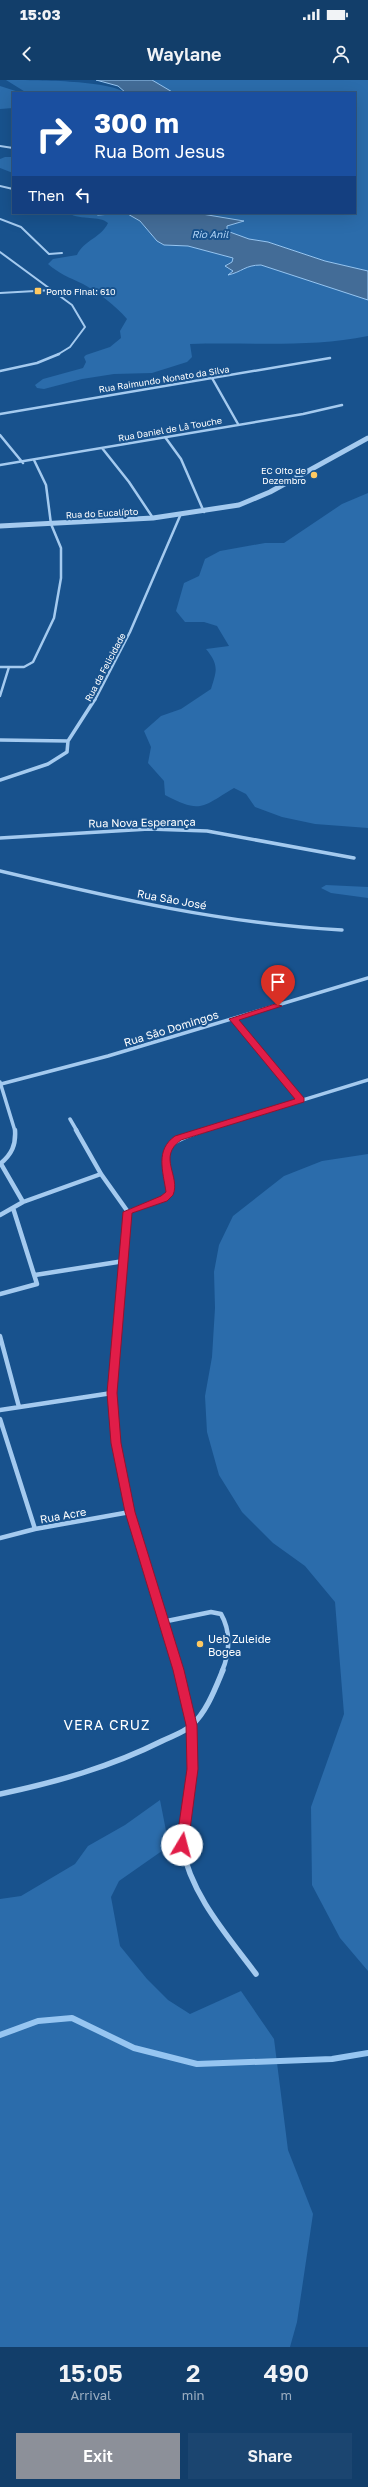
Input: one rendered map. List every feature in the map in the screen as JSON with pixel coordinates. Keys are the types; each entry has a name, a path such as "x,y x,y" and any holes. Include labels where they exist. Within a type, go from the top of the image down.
{"street":[{"path":"0,146 12,148"},
{"path":"0,186 12,189"},
{"path":"0,219 21,227 49,254 62,253"},
{"path":"0,252 72,305 85,327 81,336 72,346 59,354 27,366 0,371"},
{"path":"0,293 53,290"},
{"name":"Rua Raimundo Nonato da Silva","path":"0,414 330,358"},
{"path":"212,378 221,391 225,404 238,424"},
{"name":"Rua Daniel de Lã Touche","path":"0,465 23,463 342,405"},
{"path":"0,435 23,463"},
{"path":"165,437 181,459 204,512"},
{"name":"Rua do Eucalípto","path":"0,526 180,516 251,501 368,438"},
{"path":"102,448 129,482 154,518"},
{"path":"0,667 24,666 33,662 54,618 61,578 61,548 51,524 46,485 34,460"},
{"name":"Rua da Felicidade","path":"0,780 18,776 65,755 68,748 68,741 105,686 121,654 180,516"},
{"path":"0,696 9,667"},
{"path":"0,740 68,741"},
{"name":"Rua Nova Esperança","path":"0,838 94,831 195,830 354,858"},
{"name":"Rua São José","path":"0,871 123,900 284,928 342,930"},
{"name":"Rua São Domingos","path":"0,1083 108,1056 368,978"},
{"path":"234,1019 301,1100"},
{"path":"128,1212 164,1199 170,1193 165,1156 170,1144 178,1138 368,1080"},
{"path":"0,1083 16,1135 12,1155 0,1164 23,1202"},
{"path":"70,1119 101,1174 128,1212 112,1393 116,1443 130,1512 162,1622 178,1670 192,1725 192,1769 182,1845 188,1867 210,1912 256,1974"},
{"path":"0,1215 23,1202 101,1174"},
{"path":"0,1294 35,1286 37,1281 13,1208"},
{"path":"35,1275 124,1261"},
{"path":"0,1336 20,1407"},
{"path":"0,1410 112,1393"},
{"path":"0,1419 36,1529"},
{"name":"Rua Acre","path":"0,1538 36,1529 130,1512"},
{"path":"0,1794 86,1775 116,1764 192,1725 217,1686 226,1662 228,1636 224,1619 220,1614 211,1612 162,1622"}],"shaded area":[{"path":"6,80 88,83 104,85 124,92 25,92"},
{"path":"152,80 368,80 368,271 325,261 268,242 249,239 227,231 227,226 242,221 202,214 356,214 356,92 172,92"},
{"path":"0,86 19,92 12,92 12,108 0,109"},
{"path":"12,157 12,173 0,168 0,159"},
{"path":"70,214 128,214 140,221 157,241 164,245 188,246 233,258 232,262 227,264 227,268 233,271 230,274 251,266 261,265 365,298 368,300 368,336 346,340 302,343 190,344 192,357 187,362 152,373 114,374 82,379 44,389 37,388 35,385 43,379 83,368 86,362 84,357 86,355 110,347 121,338 120,331 127,319 101,295 60,273 48,264 53,259 77,255 84,246 105,228 108,223 100,219"},
{"path":"368,493 368,828 315,824 282,817 255,807 246,794 234,788 208,804 201,806 186,805 165,795 164,781 148,763 151,747 144,731 161,716 181,709 211,689 216,668 213,659 206,649 229,646 217,626 204,622 185,622 176,611 184,583 199,576 205,559 220,551 265,543 284,543 342,504"},
{"path":"326,885 368,887 368,898 331,893 321,888"},
{"path":"368,1154 368,1971 340,1938 312,1885 311,1807 344,1714 335,1602 305,1566 273,1543 242,1512 219,1475 207,1432 205,1396 212,1357 215,1308 214,1272 219,1245 233,1216 284,1176 322,1161"},
{"path":"160,1800 169,1846 119,1881 111,1897 120,1946 147,1979 168,2000 190,2014 241,1991 274,2039 288,2150 313,2214 297,2322 290,2347 0,2347 0,1899 21,1896 75,1864 88,1846 125,1825"}],"water":[{"path":"96,80 152,80 172,92 125,92 118,86"},
{"name":"Rio Anil","path":"128,214 202,214 244,221 227,226 227,231 249,239 268,242 325,261 368,271 368,300 261,265 247,267 228,275 233,271 225,266 232,262 233,258 188,246 164,245 157,241 140,221"}],"waterway":[{"path":"0,2035 38,2021 72,2018 134,2048 197,2064 332,2059 368,2053"}],"place":[{"name":"Ponto Final: 610","path":"38,291"},
{"name":"EC Oito de Dezembro","path":"314,475"},
{"name":"Ueb Zuleide Bogea","path":"200,1644"}],"district":[{"name":"VERA CRUZ","path":"107,1724"}],"route":[{"path":"182,1845 192,1769 192,1725 178,1670 162,1622 130,1512 116,1443 112,1393 123,1291 128,1212 164,1199 170,1193 171,1186 165,1156 170,1144 178,1138 301,1100 234,1019 278,1006"}]}
